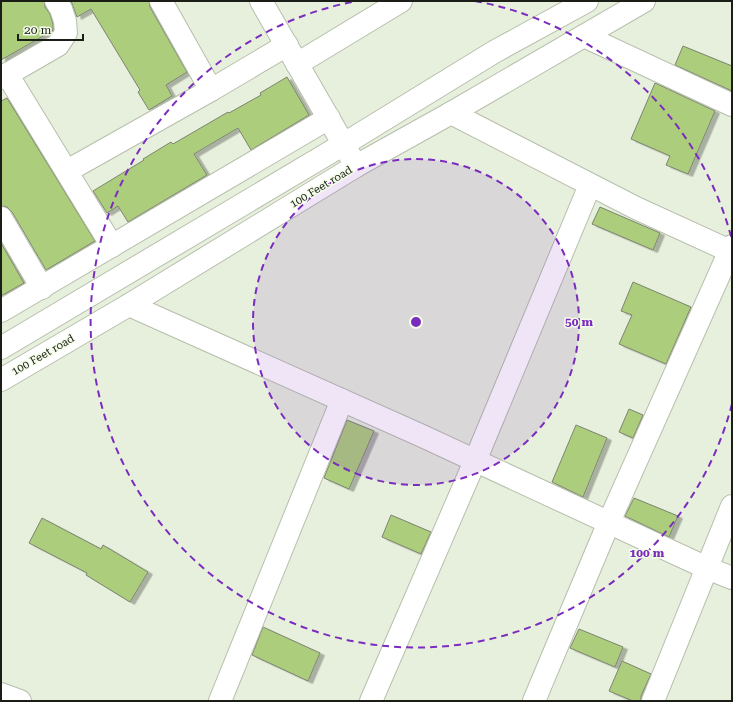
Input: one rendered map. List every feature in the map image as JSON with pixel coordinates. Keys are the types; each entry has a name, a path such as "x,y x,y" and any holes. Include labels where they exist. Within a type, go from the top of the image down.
{"street":[{"path":"56,1 66,21 66,33 58,45 4,76 66,171 112,246"},
{"path":"161,1 211,90"},
{"path":"260,1 356,166"},
{"path":"66,171 211,90 292,54 401,1"},
{"path":"1,348 344,144 494,52 587,1"},
{"name":"100 Feet road","path":"1,380 356,166 451,113 644,1"},
{"path":"584,36 732,104"},
{"path":"451,113 636,208 731,250 609,522 534,701"},
{"path":"1,311 328,118"},
{"path":"371,701 475,461 590,185"},
{"path":"1,218 42,288"},
{"path":"129,304 732,578"},
{"path":"220,701 342,400"},
{"path":"653,701 732,506"},
{"path":"1,694 20,701"}],"building":[{"path":"1,1 44,1 45,7 50,14 53,30 1,60"},
{"path":"71,1 149,1 150,7 187,72 166,85 172,96 149,110 138,92 140,90 91,9 77,17"},
{"path":"683,46 732,66 732,91 675,65"},
{"path":"287,77 309,115 251,150 238,128 194,154 207,175 128,222 118,206 107,213 93,191 171,142 173,144 228,112 229,113 261,95 260,93"},
{"path":"655,83 715,111 688,174 666,165 670,156 631,139"},
{"path":"7,98 95,241 46,270 12,212 7,207 1,206 1,101"},
{"path":"600,207 660,233 653,250 592,224"},
{"path":"1,243 24,283 1,296"},
{"path":"633,282 691,307 666,364 619,344 632,315 621,311"},
{"path":"629,409 643,415 633,438 619,432"},
{"path":"347,420 374,431 349,489 324,478"},
{"path":"576,425 607,438 583,497 552,482"},
{"path":"634,498 678,516 669,537 625,516"},
{"path":"391,515 431,532 421,554 382,537"},
{"path":"42,518 101,549 103,545 148,572 130,602 86,575 87,573 29,543"},
{"path":"263,627 320,653 308,681 252,655"},
{"path":"579,629 623,647 615,667 570,648"},
{"path":"622,661 651,674 641,696 641,701 633,701 609,691"}]}
